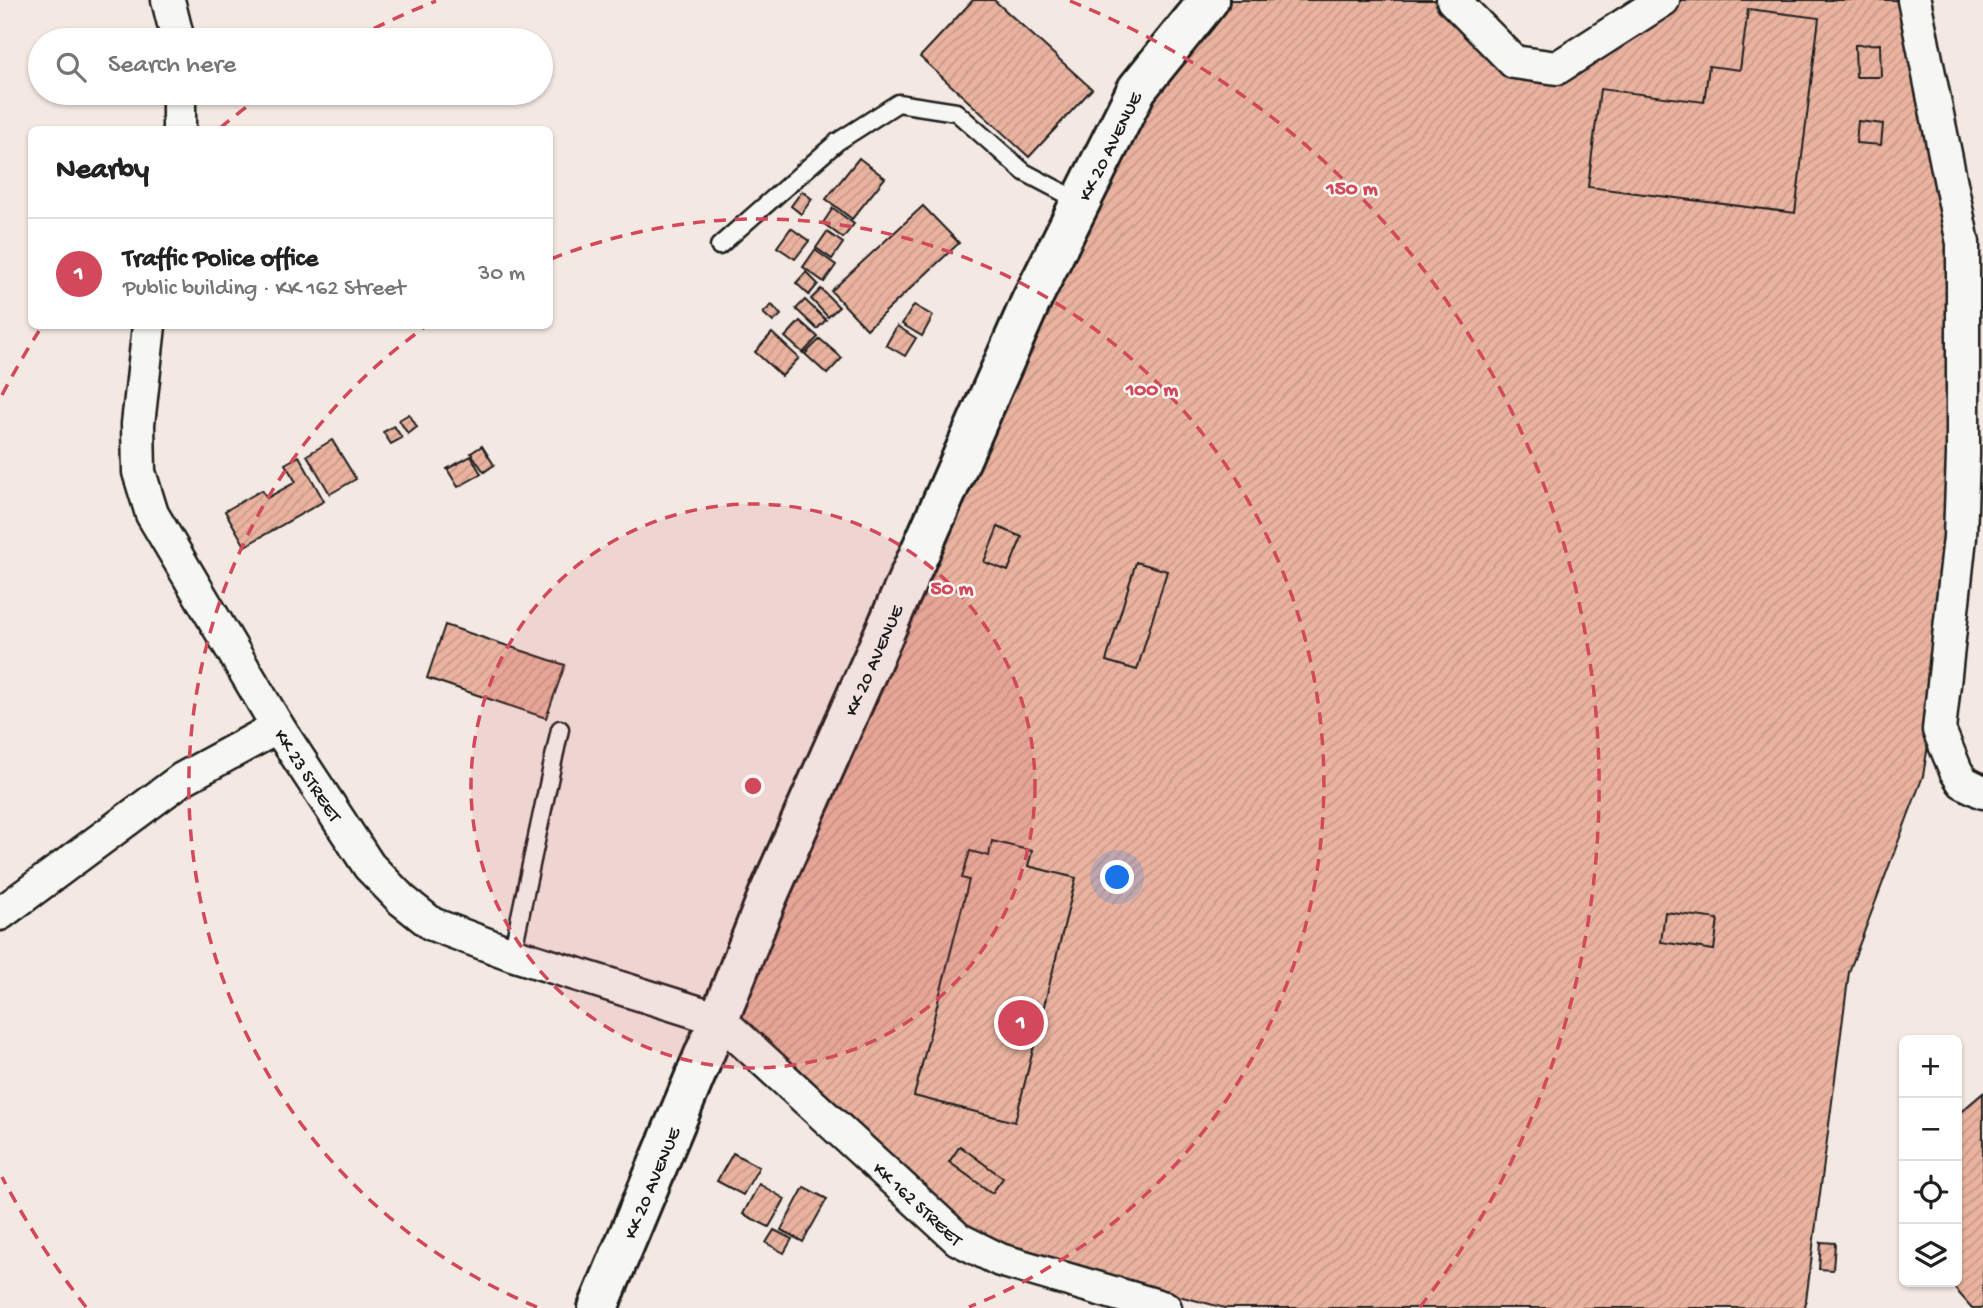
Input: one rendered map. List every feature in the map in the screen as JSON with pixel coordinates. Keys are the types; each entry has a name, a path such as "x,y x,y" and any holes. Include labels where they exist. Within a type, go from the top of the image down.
{"main road":[{"name":"KK 20 AVENUE","path":"598,1308 719,1019 766,898 1031,301 1137,89 1209,0"}],"street":[{"path":"169,0 175,28"},
{"path":"1453,0 1514,62 1557,68 1663,0"},
{"path":"1914,0 1973,240 1960,537 1939,730 1963,782 1983,792"},
{"path":"178,126 179,105"},
{"name":"KK 23 STREET","path":"149,329 138,424 139,472 152,514 278,727 369,866 402,900 432,924 512,954 719,1019"},
{"path":"0,914 182,779 278,727"},
{"name":"KK 162 STREET","path":"719,1019 958,1239 1000,1259 1165,1308"}],"lane":[{"path":"719,246 837,142 898,103 956,112 1024,172 1081,202"},
{"path":"512,954 560,729"}],"building":[{"path":"973,0 994,0 1092,89 1029,157 920,57"},
{"path":"1209,0 1453,0 1514,62 1557,68 1663,0 1914,0 1963,243 1955,579 1923,776 1849,972 1805,1308 1225,1308 958,1239 719,1019 1081,202"},
{"path":"1748,9 1819,18 1795,213 1588,187 1600,89 1704,102 1709,66 1740,70"},
{"path":"1880,44 1881,77 1856,77 1855,45"},
{"path":"1858,121 1883,124 1881,145 1856,143"},
{"path":"859,158 885,178 852,219 826,199"},
{"path":"802,191 812,199 801,214 791,206"},
{"path":"923,206 959,243 867,329 831,291"},
{"path":"833,208 854,224 843,238 823,223"},
{"path":"791,228 809,241 795,259 777,247"},
{"path":"827,232 843,243 832,259 816,248"},
{"path":"815,250 836,265 824,282 803,267"},
{"path":"806,272 818,284 809,295 796,283"},
{"path":"821,289 839,307 828,317 811,299"},
{"path":"805,300 826,320 817,329 796,309"},
{"path":"772,305 781,315 773,322 763,313"},
{"path":"914,305 933,316 922,336 902,324"},
{"path":"800,321 818,337 803,353 785,337"},
{"path":"897,326 916,338 905,356 886,345"},
{"path":"772,333 799,358 782,376 755,352"},
{"path":"820,339 842,358 827,374 805,354"},
{"path":"409,414 417,427 408,434 399,420"},
{"path":"394,426 402,438 391,444 383,432"},
{"path":"332,440 356,479 330,494 307,455"},
{"path":"482,446 494,465 484,472 471,453"},
{"path":"299,456 324,501 245,546 225,511 262,490 267,498 296,482 285,464"},
{"path":"471,456 481,474 458,487 447,469"},
{"path":"998,527 1022,537 1008,571 984,562"},
{"path":"1136,562 1167,571 1137,670 1106,661"},
{"path":"445,625 565,665 546,718 427,678"},
{"path":"992,841 1032,851 1028,866 1076,878 1015,1122 914,1096 969,880 962,878 970,851 989,856"},
{"path":"1665,912 1718,919 1714,950 1661,942"},
{"path":"1983,1093 1983,1308 1972,1308 1953,1287 1962,1287 1962,1111"},
{"path":"960,1146 1003,1178 992,1193 949,1162"},
{"path":"733,1153 759,1167 743,1195 717,1181"},
{"path":"759,1184 785,1199 769,1227 743,1214"},
{"path":"804,1187 827,1199 803,1242 781,1230"},
{"path":"774,1230 792,1239 784,1253 766,1243"},
{"path":"1821,1242 1835,1243 1833,1270 1819,1269"}],"place":[{"name":"Traffic Police office","path":"1021,1023"}]}
